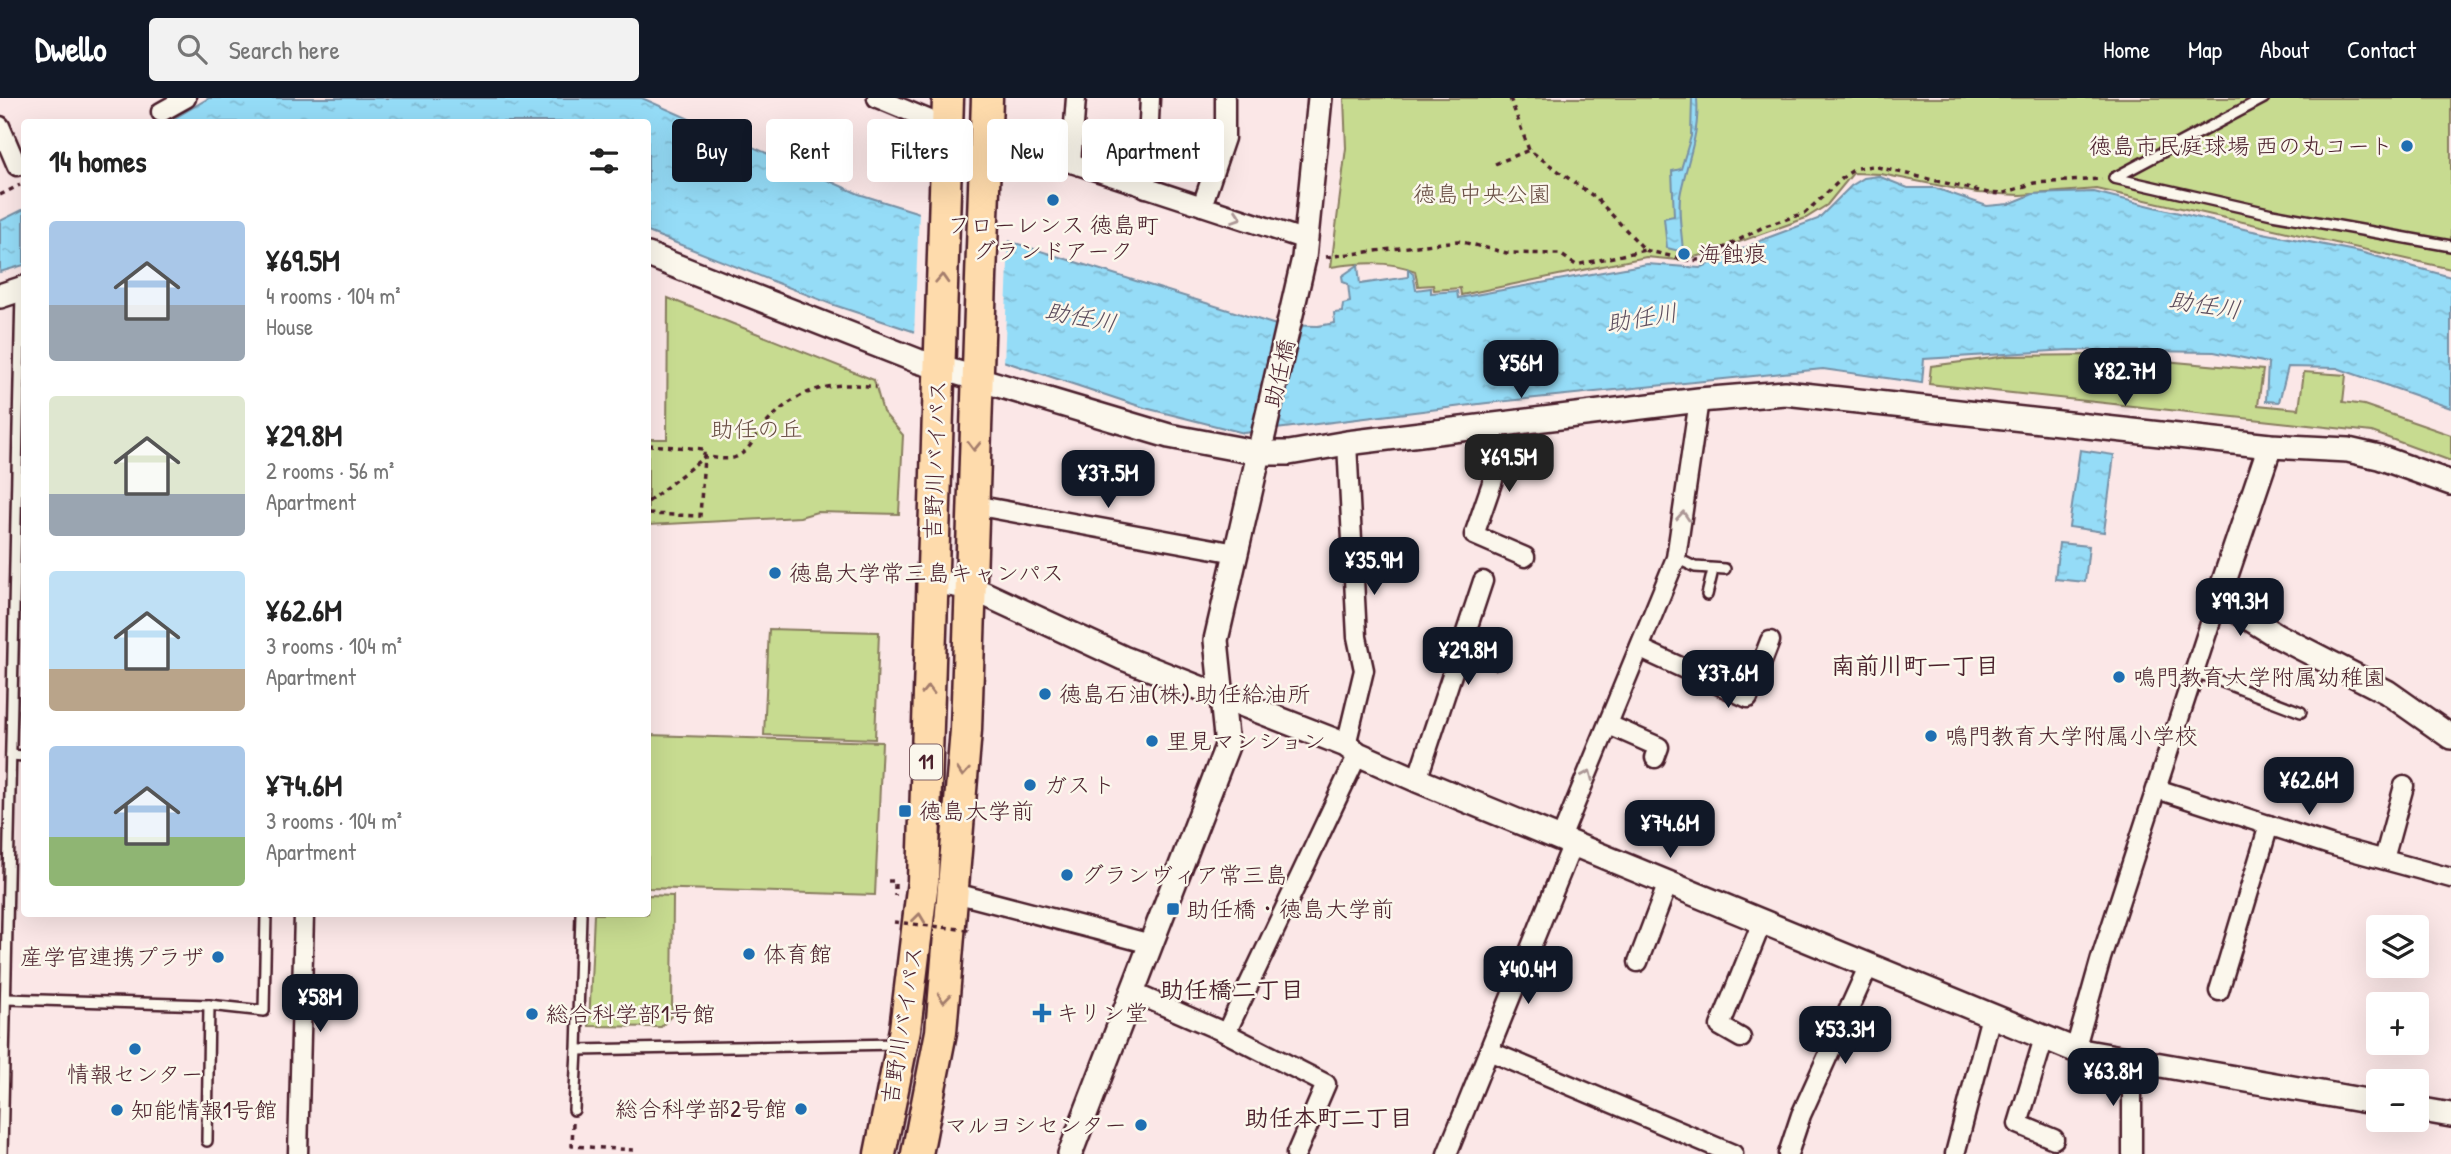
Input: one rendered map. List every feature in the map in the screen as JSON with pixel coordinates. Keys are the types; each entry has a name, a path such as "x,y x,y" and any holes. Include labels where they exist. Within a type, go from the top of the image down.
{"highway":[{"name":"吉野川バイパス","path":"917,1154 939,1045 955,893 972,588 976,367 984,227 987,98"},
{"name":"吉野川バイパス","path":"880,1154 902,1044 923,881 947,112"}],"street":[{"path":"161,112 186,98"},
{"path":"877,98 947,112"},
{"path":"1071,163 1076,98"},
{"path":"1146,188 1150,98"},
{"path":"1202,206 1225,138 1225,98"},
{"name":"助任橋","path":"1070,1154 1227,746 1216,640 1293,312 1305,249 1320,98"},
{"path":"0,126 17,166"},
{"path":"986,135 1202,206 1305,249"},
{"path":"651,256 1169,436 1262,444 1289,453 1347,443 1699,400 1785,393 2270,446 2348,450 2379,457 2451,483"},
{"path":"1447,1154 1489,1051 1609,725 1676,558 1699,400"},
{"path":"1494,425 1493,480 1474,535 1525,557"},
{"path":"1226,1034 1352,750 1364,670 1357,637 1347,443"},
{"path":"2075,1050 2101,958 2193,671 2270,446"},
{"path":"974,505 1236,553"},
{"path":"931,581 972,588 1124,658 1222,694 1417,780 2075,1050 2366,1101"},
{"path":"1417,780 1483,581"},
{"path":"2218,599 2276,635 2387,692 2451,737"},
{"path":"1641,649 1748,698 1770,641"},
{"path":"1461,649 1495,659"},
{"path":"1609,725 1659,747 1655,758"},
{"path":"2384,859 2404,786"},
{"path":"2157,789 2451,878"},
{"path":"2219,991 2269,825"},
{"path":"1638,962 1668,883"},
{"path":"955,893 1151,944"},
{"path":"298,1154 304,917"},
{"path":"1741,1038 1720,1026 1762,922"},
{"path":"1787,1154 1801,1115 1869,965"},
{"path":"1132,992 1226,1034 1326,1084 1296,1154"},
{"path":"1955,1154 1991,1016"},
{"path":"2043,1038 2018,1124 2054,1139"},
{"path":"1489,1051 1733,1154"},
{"path":"2132,1062 2132,1154"},
{"path":"2429,1111 2451,1115"}],"lane":[{"path":"2114,178 2264,98"},
{"path":"2114,178 2272,214 2451,246"},
{"path":"2,1154 21,445 15,291"},
{"path":"1676,558 1695,567 1725,569"},
{"path":"1707,595 1713,570"},
{"path":"2193,671 2301,712"},
{"path":"0,705 12,706"},
{"path":"11,755 21,756"},
{"path":"6,999 209,1006 264,1011 266,917"},
{"path":"574,1110 581,917"},
{"path":"207,1141 209,1006"},
{"path":"578,1050 902,1044"}],"path":[{"path":"1510,98 1530,150 1596,198 1645,250"},
{"path":"1495,164 1530,150"},
{"path":"1305,249 1458,241 1507,253 1560,254 1576,265 1645,250 1691,261 1703,259 1765,226 1805,213 1857,168 1873,166 1906,176 2001,194 2034,183 2114,178"},
{"path":"0,195 21,184"},
{"path":"651,500 704,457 734,459 750,448 761,429 788,404 813,389 846,383 876,387"},
{"path":"651,445 704,449 700,516 651,514"},
{"path":"888,881 895,881 895,886"},
{"path":"894,922 969,930 969,933"},
{"path":"574,1110 572,1146 634,1150 634,1154"}],"green space":[{"name":"徳島中央公園","path":"1344,98 2451,98 2451,269 2097,189 2021,195 1977,193 1881,174 1853,173 1827,205 1806,218 1703,255 1678,260 1646,257 1461,295 1460,288 1434,290 1433,285 1418,286 1415,271 1395,265 1331,267 1346,148"},
{"name":"助任の丘","path":"668,298 874,380 883,412 903,435 899,514 817,512 800,517 651,525 651,439 667,439"},
{"path":"2098,355 2263,370 2258,405 2299,409 2304,372 2346,375 2343,402 2364,405 2451,435 2451,461 2372,432 1929,384 1931,366 2008,356"},
{"path":"769,629 879,632 875,739 764,735"},
{"path":"651,735 882,742 875,895 651,888"},
{"path":"651,895 673,896 672,1015 661,1027 589,1026 594,917 651,917"}],"water":[{"name":"助任川","path":"209,98 642,98 689,119 672,119 672,182 752,182 752,147 766,153 766,182 832,182 859,194 1276,325 1318,326 1335,323 1334,313 1342,312 1343,304 1350,302 1348,284 1343,282 1342,276 1358,265 1360,284 1408,277 1408,269 1413,273 1416,290 1431,288 1431,293 1457,291 1458,298 1647,264 1700,268 1818,219 1851,186 1864,178 1878,176 1908,188 1935,188 1987,206 2009,204 2033,194 2094,192 2248,230 2360,252 2451,277 2451,408 2337,368 2288,367 2279,402 2266,401 2268,363 2214,352 2069,350 1924,359 1922,383 1823,369 1487,403 1244,433 1145,408 831,304 651,233 651,119 173,119"},
{"path":"1692,98 1697,98 1697,123 1680,198 1683,252 1667,248 1664,218 1674,216 1672,171 1681,169 1691,136"},
{"path":"21,210 21,266 0,272 0,221"},
{"path":"2080,450 2114,455 2104,532 2069,527"},
{"path":"2059,543 2089,546 2085,582 2055,579"}],"pier":[{"path":"919,210 1009,238 1004,365 914,336"}],"place":[{"name":"徳島市民庭球場 西の丸コート","path":"2407,146"},
{"name":"フローレンス 徳島町 グランドアーク","path":"1053,200"},
{"name":"海蝕痕","path":"1684,254"},
{"name":"徳島大学常三島キャンパス","path":"775,573"},
{"name":"鳴門教育大学附属幼稚園","path":"2119,677"},
{"name":"徳島石油(株) 助任給油所","path":"1045,694"},
{"name":"鳴門教育大学附属小学校","path":"1931,736"},
{"name":"里見マンション","path":"1152,741"},
{"name":"ガスト","path":"1030,785"},
{"name":"徳島大学前","path":"905,811"},
{"name":"グランヴィア常三島","path":"1067,875"},
{"name":"助任橋・徳島大学前","path":"1173,909"},
{"name":"体育館","path":"749,954"},
{"name":"産学官連携プラザ","path":"218,957"},
{"name":"キリン堂","path":"1042,1013"},
{"name":"総合科学部1号館","path":"532,1014"},
{"name":"情報センター","path":"135,1049"},
{"name":"総合科学部2号館","path":"801,1109"},
{"name":"知能情報1号館","path":"117,1110"},
{"name":"マルヨシセンター","path":"1141,1125"}],"district":[{"name":"南前川町一丁目","path":"1915,666"},
{"name":"助任橋二丁目","path":"1232,990"},
{"name":"助任本町二丁目","path":"1329,1118"}]}
